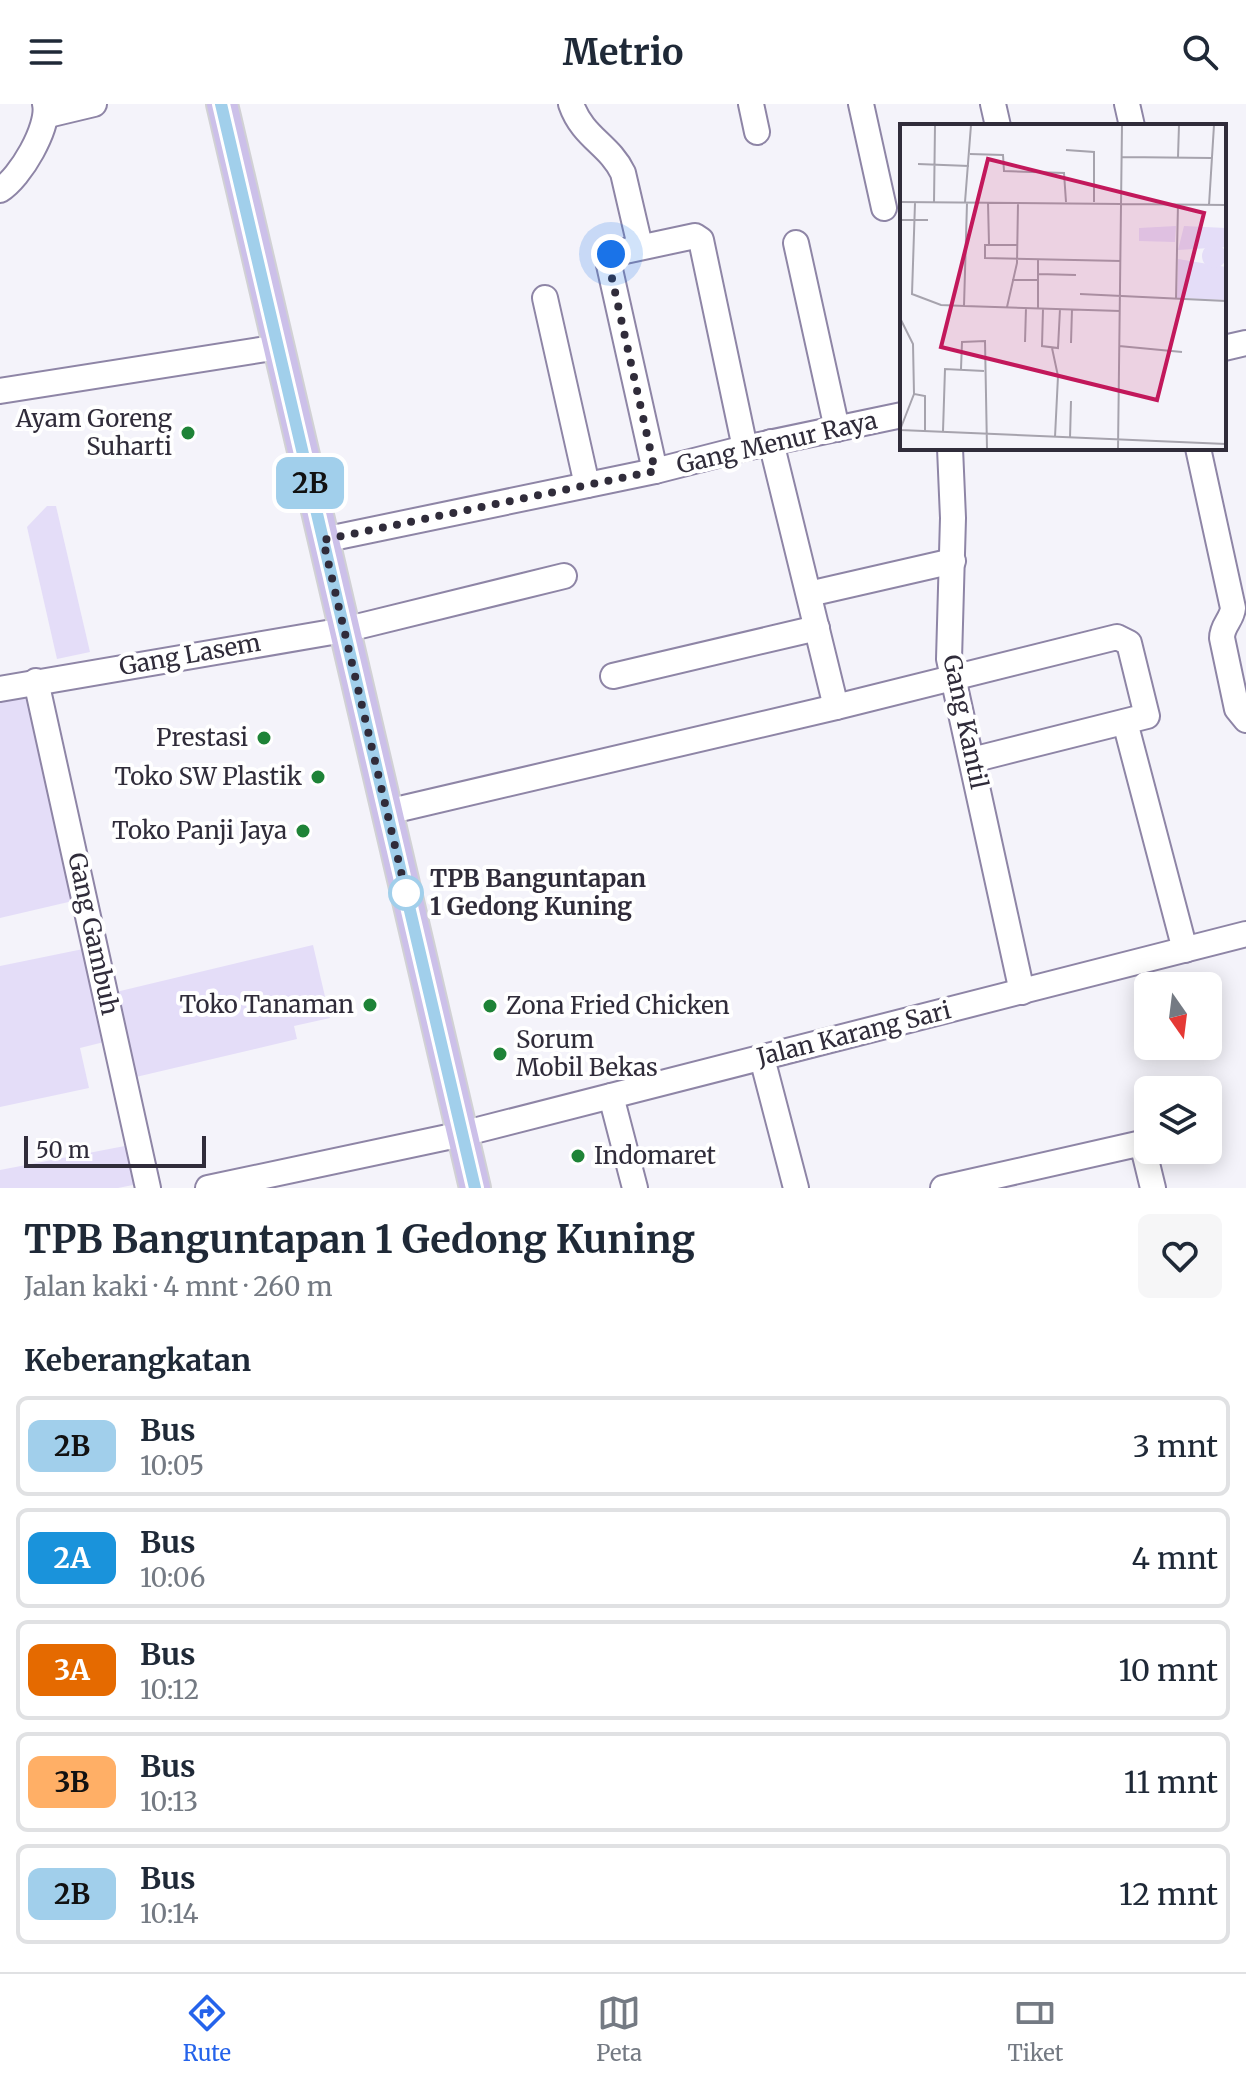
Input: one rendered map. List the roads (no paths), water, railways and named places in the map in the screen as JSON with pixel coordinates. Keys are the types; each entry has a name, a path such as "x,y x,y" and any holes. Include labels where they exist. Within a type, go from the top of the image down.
{"main road":[{"path":"222,104 475,1188"}],"street":[{"path":"0,190 26,162 46,110 94,104"},
{"path":"571,104 576,120 587,134 618,162 640,246"},
{"path":"751,104 757,132"},
{"path":"861,104 884,208"},
{"path":"993,104 998,124"},
{"path":"1127,104 1132,124"},
{"path":"655,471 608,256 640,246 695,236 701,240 745,448"},
{"path":"796,243 837,429"},
{"path":"545,298 587,485"},
{"path":"1226,348 1246,343"},
{"path":"0,391 279,347"},
{"name":"Gang Menur Raya","path":"323,540 655,471 771,442 900,415"},
{"path":"771,442 836,707"},
{"name":"Gang Kantil","path":"950,450 953,561 948,647 1022,992"},
{"path":"1198,450 1233,608 1238,618 1222,630 1222,638 1237,709 1245,719"},
{"path":"809,594 953,561"},
{"name":"Gang Lasem","path":"0,689 344,630 564,576"},
{"path":"613,676 817,628"},
{"path":"387,812 836,707 1117,637 1129,643 1147,716 972,760"},
{"name":"Gang Gambuh","path":"36,681 148,1188"},
{"path":"1125,722 1185,950"},
{"name":"Jalan Karang Sari","path":"208,1188 462,1134 1246,934"},
{"path":"762,1058 796,1188"},
{"path":"611,1096 635,1188"},
{"path":"943,1188 1142,1143 1153,1188"}],"place":[{"name":"Ayam Goreng Suharti","path":"188,433"},
{"name":"Prestasi","path":"264,738"},
{"name":"Toko SW Plastik","path":"318,777"},
{"name":"Toko Panji Jaya","path":"303,831"},
{"name":"TPB Banguntapan 1 Gedong Kuning","path":"406,893"},
{"name":"Toko Tanaman","path":"370,1005"},
{"name":"Zona Fried Chicken","path":"490,1006"},
{"name":"Sorum Mobil Bekas","path":"500,1054"},
{"name":"Indomaret","path":"578,1156"}]}
